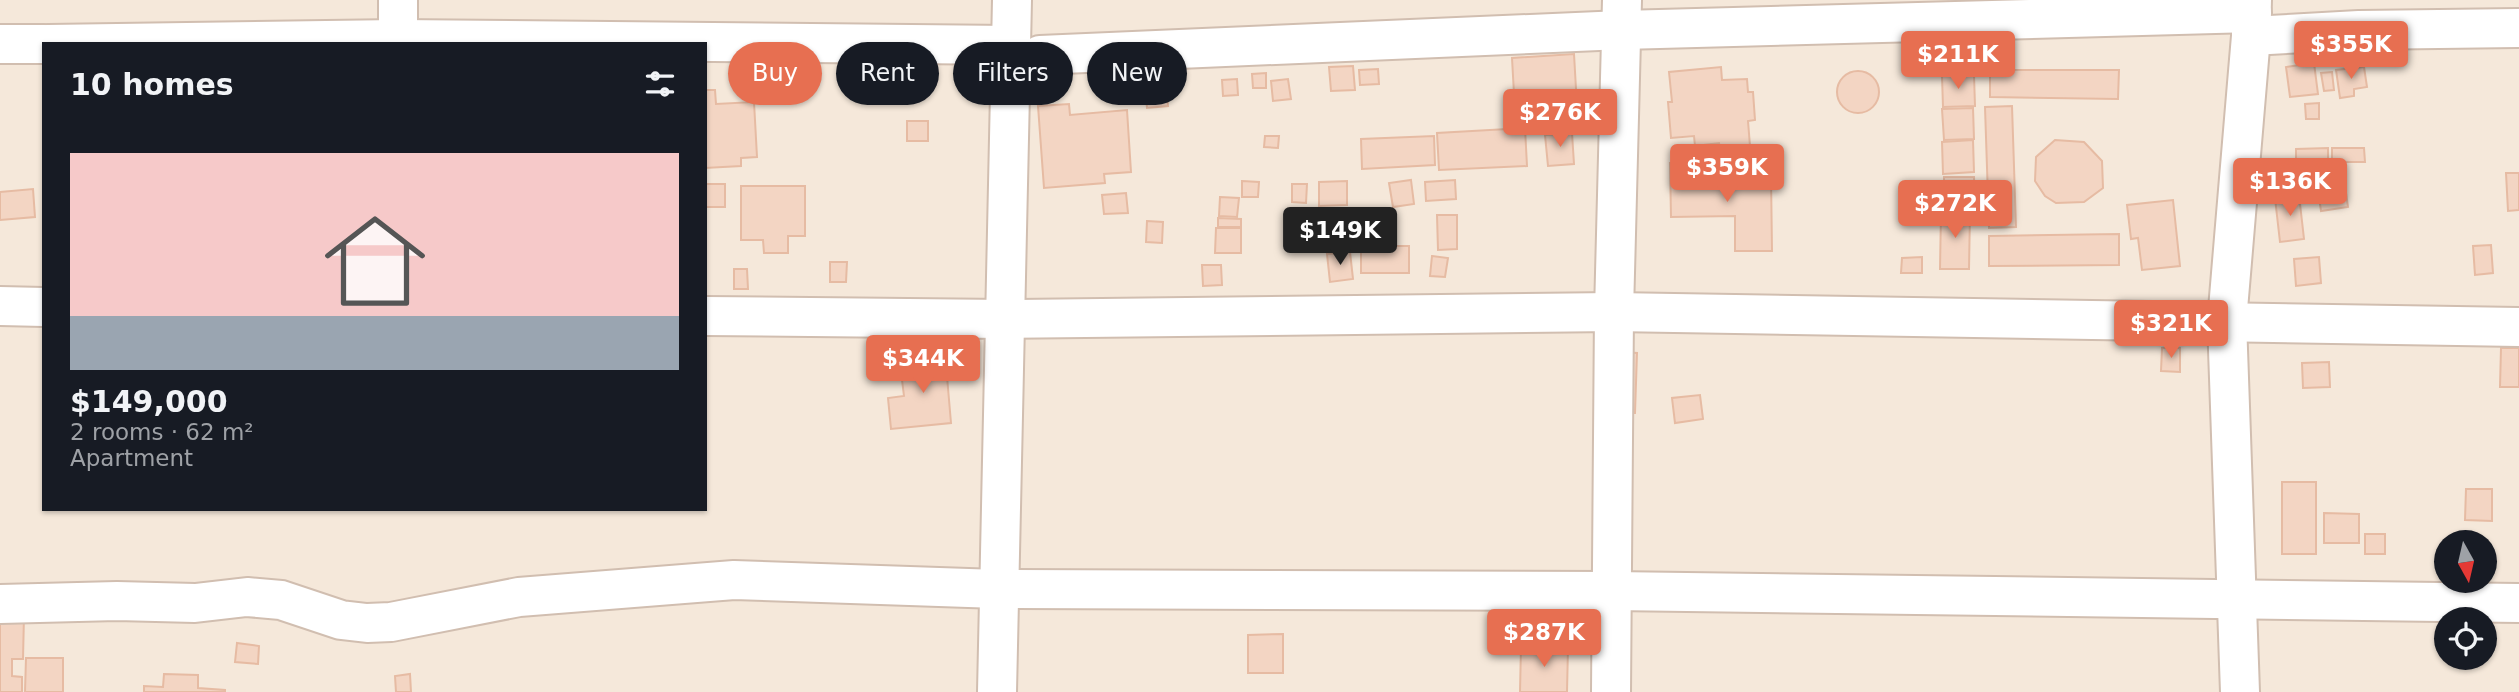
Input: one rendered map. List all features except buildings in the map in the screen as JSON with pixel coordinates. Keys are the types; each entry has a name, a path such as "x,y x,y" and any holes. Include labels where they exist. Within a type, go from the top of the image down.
{"street":[{"path":"398,0 398,41"},
{"path":"1010,0 1023,42"},
{"path":"997,692 1010,0"},
{"path":"1611,692 1614,312 1622,15"},
{"path":"1073,47 1622,15 2252,16 2359,30 2519,29"},
{"path":"2240,692 2227,321 2252,16"},
{"path":"281,42 468,42"},
{"path":"0,44 42,44"},
{"path":"707,45 953,49"},
{"path":"1005,105 988,150 1005,319"},
{"path":"0,306 42,307"},
{"path":"707,316 1005,319 1614,312 2519,327"},
{"path":"0,604 117,601 195,603 247,597 281,600 341,620 367,623 391,622 519,597 734,580 998,589 1612,591 2519,603"}],"shaded area":[{"path":"0,0 2519,0 2519,692 0,692"}]}
